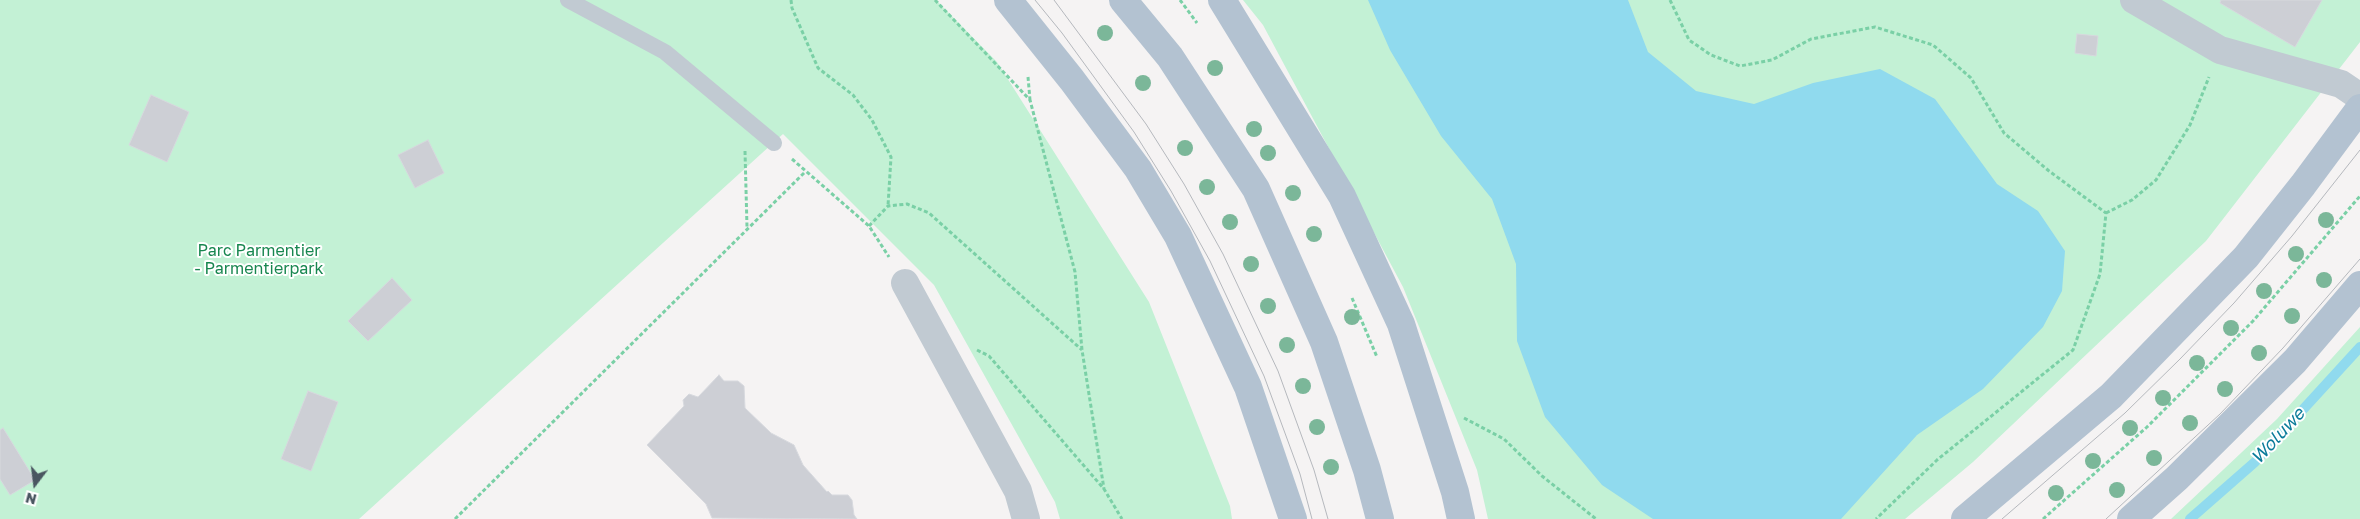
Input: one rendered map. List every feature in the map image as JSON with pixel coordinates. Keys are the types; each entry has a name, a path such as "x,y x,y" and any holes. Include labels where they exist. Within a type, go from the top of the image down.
{"main road":[{"path":"1008,0 1072,80 1138,169 1178,236 1248,387 1293,519"},
{"path":"1123,0 1170,57 1256,189 1324,342 1367,470 1380,519"},
{"path":"1222,0 1342,196 1401,324 1455,492 1461,519"},
{"path":"1965,519 2111,396 2239,264 2303,185 2360,108"},
{"path":"2131,519 2177,478 2296,361 2360,285"}],"street":[{"path":"2134,0 2220,50 2341,84 2360,98"},
{"path":"905,283 1018,491 1026,519"}],"lane":[{"path":"568,0 665,52 774,143"}],"path":[{"path":"791,0 792,8 818,68 853,95 872,120 891,157 888,206 869,226"},
{"path":"935,0 1030,100 1075,272 1082,350 1104,489"},
{"path":"1180,0 1198,25"},
{"path":"1670,0 1689,40 1711,55 1740,66 1772,60 1810,39 1875,26 1933,45 1971,78 2004,133 2048,171 2106,213"},
{"path":"2106,213 2132,200 2156,180 2190,125 2220,50"},
{"path":"744,119 747,228"},
{"path":"774,143 869,226 905,283"},
{"path":"455,519 805,172"},
{"path":"2043,519 2147,426 2253,321 2360,196"},
{"path":"888,206 907,204 929,213 1082,350"},
{"path":"1876,519 1937,460 2074,350 2100,274 2106,213"},
{"path":"1351,295 1380,366"},
{"path":"971,347 989,356 1104,489 1122,519"},
{"path":"1424,396 1504,440 1542,476 1596,519"}],"green space":[{"name":"Parc Parmentier - Parmentierpark","path":"0,0 936,0 997,62 1149,302 1230,506 1232,519 1060,519 1055,502 934,285 783,134 359,519 0,519"},
{"path":"1243,0 2360,0 2360,42 2206,241 1973,462 1905,519 1488,519 1477,470 1403,287 1263,25"},
{"path":"2360,327 2360,519 2171,519 2277,419"}],"water":[{"path":"1368,0 1628,0 1648,52 1696,91 1754,104 1813,83 1880,69 1935,99 1997,184 2038,211 2065,251 2062,291 2043,327 1983,389 1917,435 1841,519 1653,519 1602,485 1545,417 1517,341 1516,264 1492,199 1441,136 1390,50"}],"building":[{"path":"2221,0 2322,0 2295,47 2220,3"},
{"path":"2077,34 2098,36 2096,56 2075,53"},
{"path":"151,95 189,112 167,162 129,145"},
{"path":"428,140 444,173 415,188 398,155"},
{"path":"392,278 412,300 368,341 348,321"},
{"path":"719,375 724,381 738,381 744,386 745,408 771,433 794,445 803,465 827,492 832,495 848,495 852,500 854,515 857,519 712,518 706,504 647,445 684,406 683,400 689,394 698,397"},
{"path":"308,391 338,402 311,471 281,459"},
{"path":"3,428 35,480 10,495 0,479 0,430"}],"waterway":[{"name":"Woluwe","path":"2190,519 2255,462 2360,347"}],"tram line":[{"path":"1035,0 1062,33 1134,132 1171,191 1210,261 1264,376 1300,474 1312,519"},
{"path":"1054,0 1146,124 1184,184 1223,254 1278,371 1314,470 1328,519"},
{"path":"2002,519 2125,413 2180,359 2234,303 2292,236 2360,150"},
{"path":"2106,519 2220,414 2283,348 2360,259"}]}
